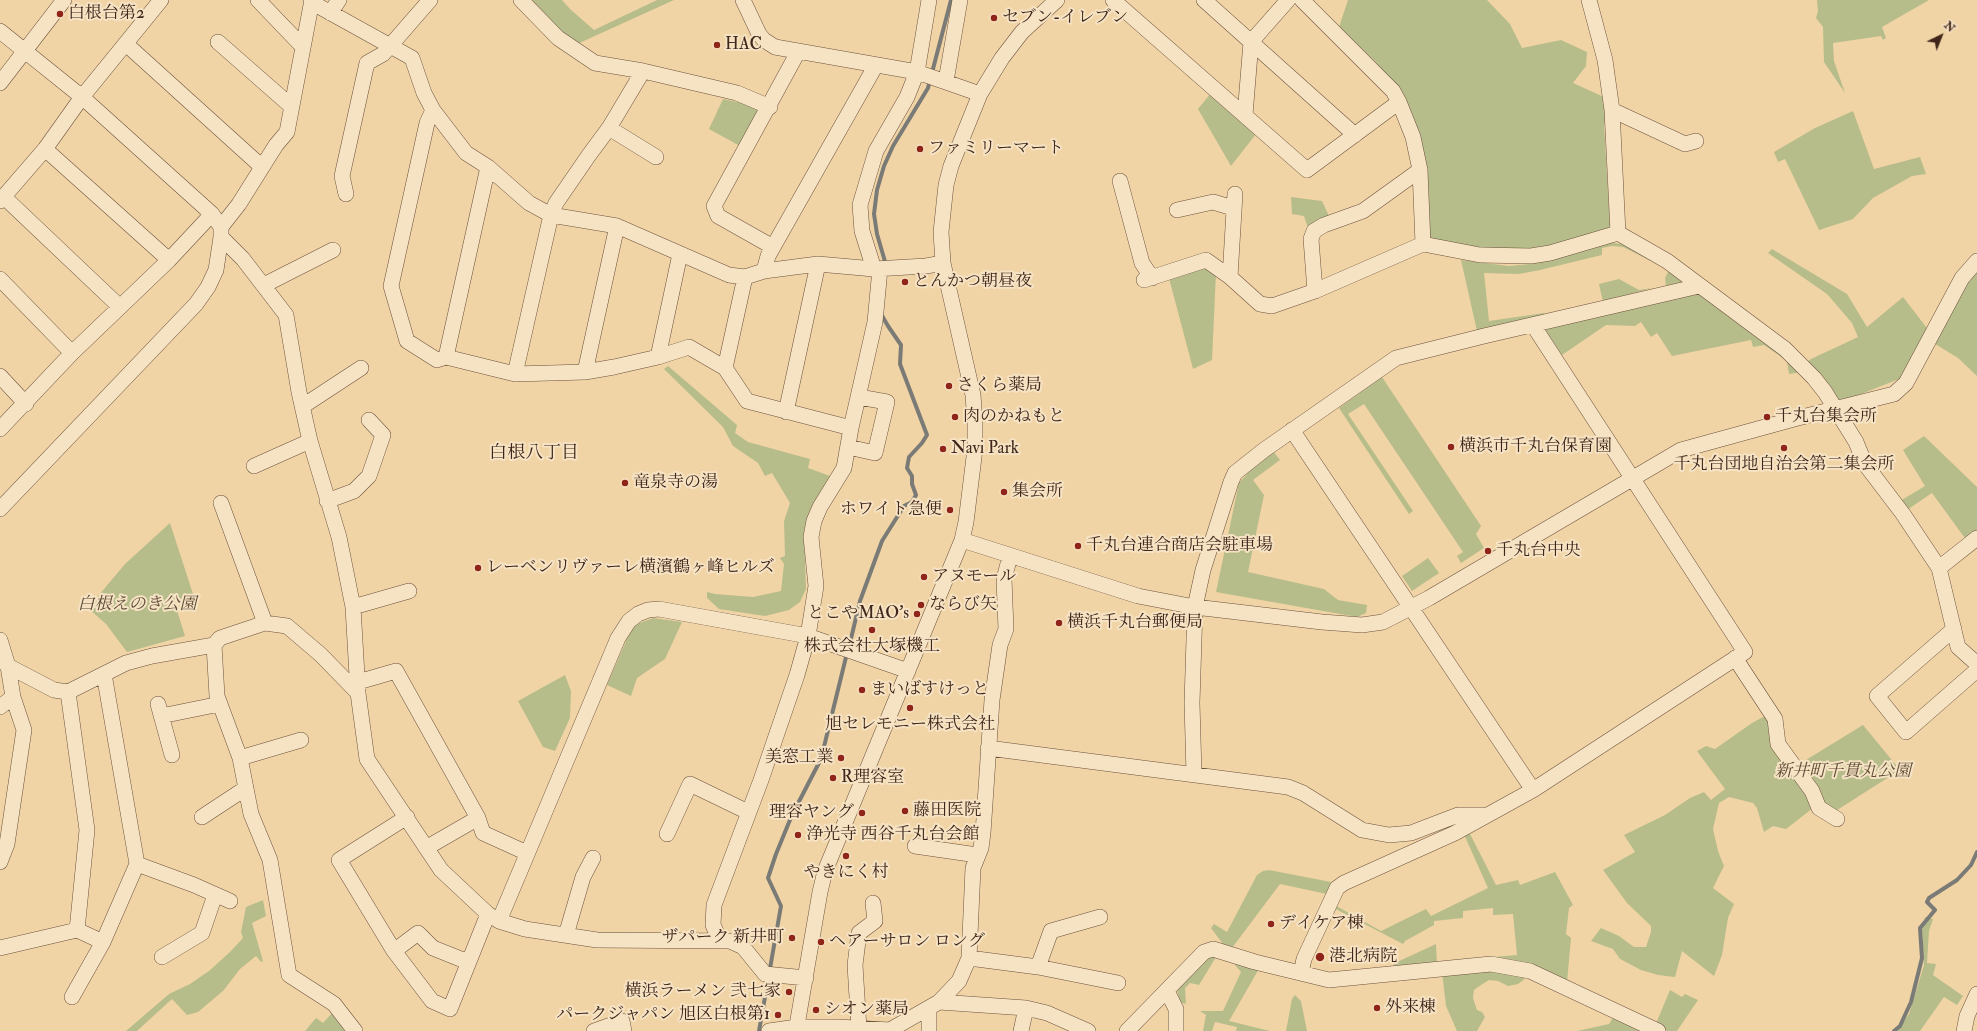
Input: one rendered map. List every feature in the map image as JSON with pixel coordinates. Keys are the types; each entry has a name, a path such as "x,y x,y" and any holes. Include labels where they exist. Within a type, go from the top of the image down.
{"street":[{"path":"0,83 64,0"},
{"path":"120,307 2,199 45,149 82,97 161,0"},
{"path":"258,0 304,47"},
{"path":"330,13 339,0"},
{"path":"346,194 342,176 366,63 382,54 430,0"},
{"path":"521,0 558,38 595,63 643,71 737,93 770,106"},
{"path":"743,0 754,26 764,40 775,48 917,72 980,94"},
{"path":"720,940 713,925 714,905 748,812 762,780 797,675 808,636 816,586 811,537 814,521 820,507 844,468 851,428 875,322 877,269 862,231 860,206 876,151 907,97 917,72 930,0"},
{"path":"946,81 960,0"},
{"path":"797,1029 820,892 825,871 962,540 971,487 975,423 973,395 943,263 941,232 946,185 951,166 980,94 1013,43 1048,6 1057,0"},
{"path":"1113,0 1307,170 1399,102"},
{"path":"1204,0 1355,135"},
{"path":"1245,115 1251,42 1288,0"},
{"path":"1302,0 1394,91 1413,137 1420,170 1423,244"},
{"path":"1589,0 1605,60 1612,110 1618,233"},
{"path":"0,509 196,304 208,288 216,270 221,232 276,144 287,132 312,1 330,13 412,58 424,93 433,110 466,153 488,167 529,203 551,215 617,226 729,274 745,277 764,272 818,264 877,269 926,266 943,263"},
{"path":"0,31 82,97 212,214 221,232 286,315 310,441 339,537 354,607 358,687 367,759 441,870 493,917 526,929 597,940 730,941 743,947 765,974 806,978"},
{"path":"218,42 291,106"},
{"path":"126,44 262,168"},
{"path":"773,247 718,216 714,206 770,106 798,52"},
{"path":"764,272 768,256 876,65"},
{"path":"515,374 551,215 568,185 609,128 643,71"},
{"path":"433,110 427,123 391,286 407,341 437,360 446,357 515,374 585,372 658,357 689,347 726,368 747,401 851,428"},
{"path":"1612,110 1685,144 1696,141"},
{"path":"609,128 656,156"},
{"path":"45,149 169,260"},
{"path":"446,357 488,167"},
{"path":"1315,291 1311,240 1314,231 1324,225 1363,211 1420,170"},
{"path":"1120,181 1142,263 1148,279 1206,260 1230,277 1260,304 1272,306 1315,291 1423,244 1480,255 1531,256 1556,251 1618,233 1667,261 1785,349 1814,378 1856,442 1865,464 1903,514 1939,568 1958,647 1977,664"},
{"path":"1177,210 1213,202 1234,201 1230,277"},
{"path":"0,429 26,404 72,353 169,260 212,214"},
{"path":"585,372 617,226"},
{"path":"264,285 333,250"},
{"path":"658,357 680,254"},
{"path":"962,540 1138,596 1195,607 1322,622 1362,624 1383,622 1411,608 1681,450 1794,419 1835,410 1894,394 1906,383 1962,278 1977,261"},
{"path":"786,412 818,264"},
{"path":"726,368 745,277"},
{"path":"0,279 72,353"},
{"path":"1194,774 1192,703 1195,607 1203,570 1235,473 1292,430 1396,358 1699,286"},
{"path":"1301,973 1304,959 1337,888 1344,883 1455,833 1485,815 1533,790 1745,652 1533,325"},
{"path":"303,406 361,368"},
{"path":"0,376 26,404"},
{"path":"848,448 876,453 887,402 859,397"},
{"path":"327,501 354,491 369,476 383,435 369,420"},
{"path":"1292,430 1533,790"},
{"path":"254,466 310,441"},
{"path":"221,504 265,623"},
{"path":"1939,568 1977,538"},
{"path":"769,1031 837,1027 890,1030 934,1005 959,981 969,958 974,868 977,855 981,848 983,833 988,748 1000,645 1006,629 1007,621 1004,579 1010,556"},
{"path":"354,607 409,591"},
{"path":"407,817 339,860 394,950 432,1001 450,1009 468,962 527,853 618,638 629,621 648,610 659,609 808,636 908,671"},
{"path":"4,663 54,690 68,692 126,663 152,656 214,645 220,638 265,623 287,626 358,687"},
{"path":"1954,629 1877,696 1906,732 1977,670"},
{"path":"0,640 4,663 13,697 24,730 7,844 0,862"},
{"path":"214,645 218,696 240,758 252,814 270,860 289,975 334,1004 355,1031"},
{"path":"1735,658 1775,719 1778,744 1812,792 1819,808 1837,819"},
{"path":"358,687 396,671 478,818 483,833 527,853"},
{"path":"72,997 103,942 138,864 104,674"},
{"path":"68,692 87,830 77,930"},
{"path":"0,707 13,697"},
{"path":"172,755 160,710 220,704"},
{"path":"240,758 301,740"},
{"path":"988,748 1101,764 1194,774 1288,787 1303,793 1362,830 1389,835 1411,834 1458,815 1485,815"},
{"path":"667,834 690,784 748,812"},
{"path":"202,817 246,788"},
{"path":"426,848 478,818"},
{"path":"916,846 977,855"},
{"path":"566,935 583,877 593,858"},
{"path":"138,864 230,901"},
{"path":"162,957 202,933 215,894"},
{"path":"859,1029 856,959 859,933 875,921 873,903"},
{"path":"1038,967 1051,931 1100,917"},
{"path":"0,948 77,930 103,942"},
{"path":"394,950 418,934 433,948 468,962"},
{"path":"1127,1031 1204,952 1213,949 1255,962 1329,980 1491,964 1530,971 1658,1031"},
{"path":"969,958 1038,967 1118,983"},
{"path":"1167,991 1176,1009 1176,1031"},
{"path":"1964,1031 1967,1016 1977,994"},
{"path":"934,1005 1026,1008 1047,1013 1088,1031"},
{"path":"929,1031 934,1005"},
{"path":"1021,1031 1026,1008"},
{"path":"594,1031 622,1021 624,1031"}],"green space":[{"path":"528,0 562,0 594,30 657,0 674,0 575,45"},
{"path":"1348,0 1487,0 1510,24 1522,48 1561,40 1587,52 1586,66 1573,83 1604,97 1608,118 1604,124 1610,226 1604,232 1552,247 1499,253 1431,241 1397,91 1376,62 1339,27"},
{"path":"1817,0 1929,0 1882,27 1886,38 1883,40 1881,36 1833,43 1834,61 1845,93 1824,62 1823,27 1816,18 1818,11"},
{"path":"1211,93 1256,134 1231,166 1198,109"},
{"path":"723,99 757,106 760,111 740,146 709,129"},
{"path":"1853,111 1874,169 1920,157 1926,174 1912,176 1873,198 1853,219 1819,230 1785,159 1778,162 1774,152 1815,128"},
{"path":"1291,197 1322,201 1330,218 1308,228 1304,216 1292,214"},
{"path":"1611,243 1623,244 1639,251 1668,269 1623,247 1612,246 1602,248 1602,255 1540,270 1519,274 1484,273 1489,321 1544,313 1545,318 1477,331 1461,260 1509,266 1530,264"},
{"path":"1772,249 1847,294 1867,327 1903,297 1930,332 1910,368 1899,379 1836,404 1806,363 1811,359 1858,337 1852,323 1827,294 1768,253"},
{"path":"1206,264 1216,273 1212,360 1193,369 1169,278"},
{"path":"1977,268 1977,376 1958,358 1932,342 1970,275"},
{"path":"1669,270 1686,281 1666,286 1665,278"},
{"path":"1619,279 1639,290 1652,288 1603,302 1599,284"},
{"path":"1698,291 1803,372 1789,374 1787,361 1764,345 1753,347 1751,340 1672,356 1657,333 1651,337 1641,322 1635,326 1606,325 1562,355 1546,331 1548,326"},
{"path":"668,366 737,425 735,433 748,442 810,459 808,468 830,476 810,510 804,531 806,589 800,602 789,610 765,616 719,609 707,598 707,592 753,597 781,591 784,564 780,558 785,556 784,521 790,503 772,473 765,476 758,463 733,446 723,427 664,369"},
{"path":"1382,377 1481,526 1476,534 1484,548 1461,563 1457,556 1463,552 1364,404 1348,414 1413,511 1409,514 1339,408"},
{"path":"1924,436 1977,487 1977,533 1967,541 1932,493 1907,510 1900,501 1925,486 1903,450"},
{"path":"1273,451 1280,460 1253,480 1264,495 1248,572 1324,589 1338,600 1367,605 1366,613 1357,617 1216,592 1239,483 1255,465"},
{"name":"白根えのき公園","path":"170,523 193,594 174,601 185,636 127,652 106,624 88,608 125,564"},
{"path":"1428,558 1439,573 1412,591 1402,576"},
{"path":"653,618 682,622 665,659 637,678 631,696 607,685 630,632 637,624"},
{"path":"565,675 571,691 570,718 555,751 543,747 518,701"},
{"path":"1765,716 1799,777 1813,808 1786,829 1773,826 1764,832 1757,808 1753,803 1729,797 1719,803 1713,829 1718,851 1724,866 1713,888 1734,904 1728,918 1722,955 1714,976 1682,951 1675,977 1658,975 1641,970 1620,959 1613,949 1591,941 1601,928 1619,936 1634,947 1646,947 1651,932 1651,926 1627,903 1603,870 1635,852 1624,835 1665,815 1690,798 1704,792 1711,800 1725,789 1697,751 1706,746 1715,749 1752,723"},
{"name":"新井町千貫丸公園","path":"1863,725 1900,770 1834,812 1826,806 1801,763"},
{"path":"1467,828 1496,885 1518,880 1520,885 1555,872 1573,905 1569,908 1566,934 1571,938 1567,982 1493,957 1517,955 1513,914 1493,915 1493,908 1463,911 1463,918 1434,921 1434,925 1405,941 1403,944 1330,906 1331,903 1381,931 1426,909 1431,916 1488,888 1462,830"},
{"path":"1269,870 1331,882 1327,894 1280,884 1229,952 1211,928 1214,924 1227,932 1257,875 1263,871"},
{"path":"263,900 266,916 252,923 263,961 261,962 256,956 240,969 223,991 198,1012 187,1015 172,999 137,1031 126,1031 169,994 190,984 209,971 230,952 243,938 241,932 246,907"},
{"path":"1925,917 1933,919 1929,931 1927,963 1936,964 1933,975 1963,996 1957,1005 1944,997 1920,1031 1897,1031 1909,1014 1924,965 1922,928"},
{"path":"1436,944 1437,964 1392,969 1395,963"},
{"path":"1207,955 1225,957 1224,960 1216,957 1199,985 1190,983 1185,988 1186,1004 1180,1002 1177,989"},
{"path":"1235,961 1260,967 1229,1021 1270,1031 1236,1031 1237,1027 1215,1022 1212,1031 1203,1031 1206,1015 1200,1011 1223,1011 1241,972 1235,965"},
{"path":"1491,966 1526,973 1526,978 1518,984 1508,986 1498,981 1489,980 1474,990 1473,998 1477,1010 1482,1012 1485,1017 1477,1031 1457,1031 1446,1006 1442,972"},
{"path":"1670,990 1682,997 1685,994 1698,1000 1677,1031 1667,1031 1655,1026"},
{"path":"1295,995 1301,1001 1307,1031 1286,1031 1292,999"},
{"path":"333,1012 349,1031 305,1031 316,1018 323,1023"},
{"path":"1614,1016 1645,1031 1577,1031 1609,1024"}],"waterway":[{"path":"886,265 877,234 874,214 877,190 884,166 893,146 928,88 951,0"},
{"path":"849,647 860,601 882,541 904,506 912,502 916,495 912,484 912,476 907,468 909,457 927,435 900,364 901,345 881,314"},
{"path":"759,1031 781,906 768,878 792,815 821,759 847,653"},
{"path":"1894,1031 1900,1026 1911,1002 1922,958 1920,928 1935,910 1927,902 1929,898 1957,880 1971,865 1977,852"}],"place":[{"name":"白根台第2","path":"60,14"},
{"name":"セブン-イレブン","path":"994,18"},
{"name":"HAC","path":"717,45"},
{"name":"ファミリーマート","path":"920,149"},
{"name":"とんかつ朝昼夜","path":"905,282"},
{"name":"さくら薬局","path":"949,386"},
{"name":"肉のかねもと","path":"955,417"},
{"name":"千丸台集会所","path":"1767,417"},
{"name":"横浜市千丸台保育園","path":"1451,447"},
{"name":"千丸台団地自治会第二集会所","path":"1784,448"},
{"name":"Navi Park","path":"943,449"},
{"name":"竜泉寺の湯","path":"625,483"},
{"name":"集会所","path":"1004,492"},
{"name":"ホワイト急便","path":"950,510"},
{"name":"千丸台連合商店会駐車場","path":"1078,546"},
{"name":"千丸台中央","path":"1488,551"},
{"name":"レーベンリヴァーレ横濱鶴ヶ峰ヒルズ","path":"478,568"},
{"name":"アヌモール","path":"924,577"},
{"name":"ならび矢","path":"921,605"},
{"name":"とこやMAO's","path":"917,614"},
{"name":"横浜千丸台郵便局","path":"1059,623"},
{"name":"株式会社大塚機工","path":"872,630"},
{"name":"まいばすけっと","path":"862,690"},
{"name":"旭セレモニー株式会社","path":"910,708"},
{"name":"美窓工業","path":"841,758"},
{"name":"R理容室","path":"833,778"},
{"name":"藤田医院","path":"905,811"},
{"name":"理容ヤング","path":"862,813"},
{"name":"浄光寺 西谷千丸台会館","path":"798,835"},
{"name":"やきにく村","path":"846,856"},
{"name":"デイケア棟","path":"1271,924"},
{"name":"ザパーク 新井町","path":"792,938"},
{"name":"ヘアーサロン ロング","path":"821,942"},
{"name":"港北病院","path":"1320,957"},
{"name":"横浜ラーメン 弐七家","path":"789,992"},
{"name":"外来棟","path":"1377,1008"},
{"name":"シオン薬局","path":"816,1010"},
{"name":"パークジャパン 旭区白根第1","path":"778,1015"}],"district":[{"name":"白根八丁目","path":"534,454"}]}
